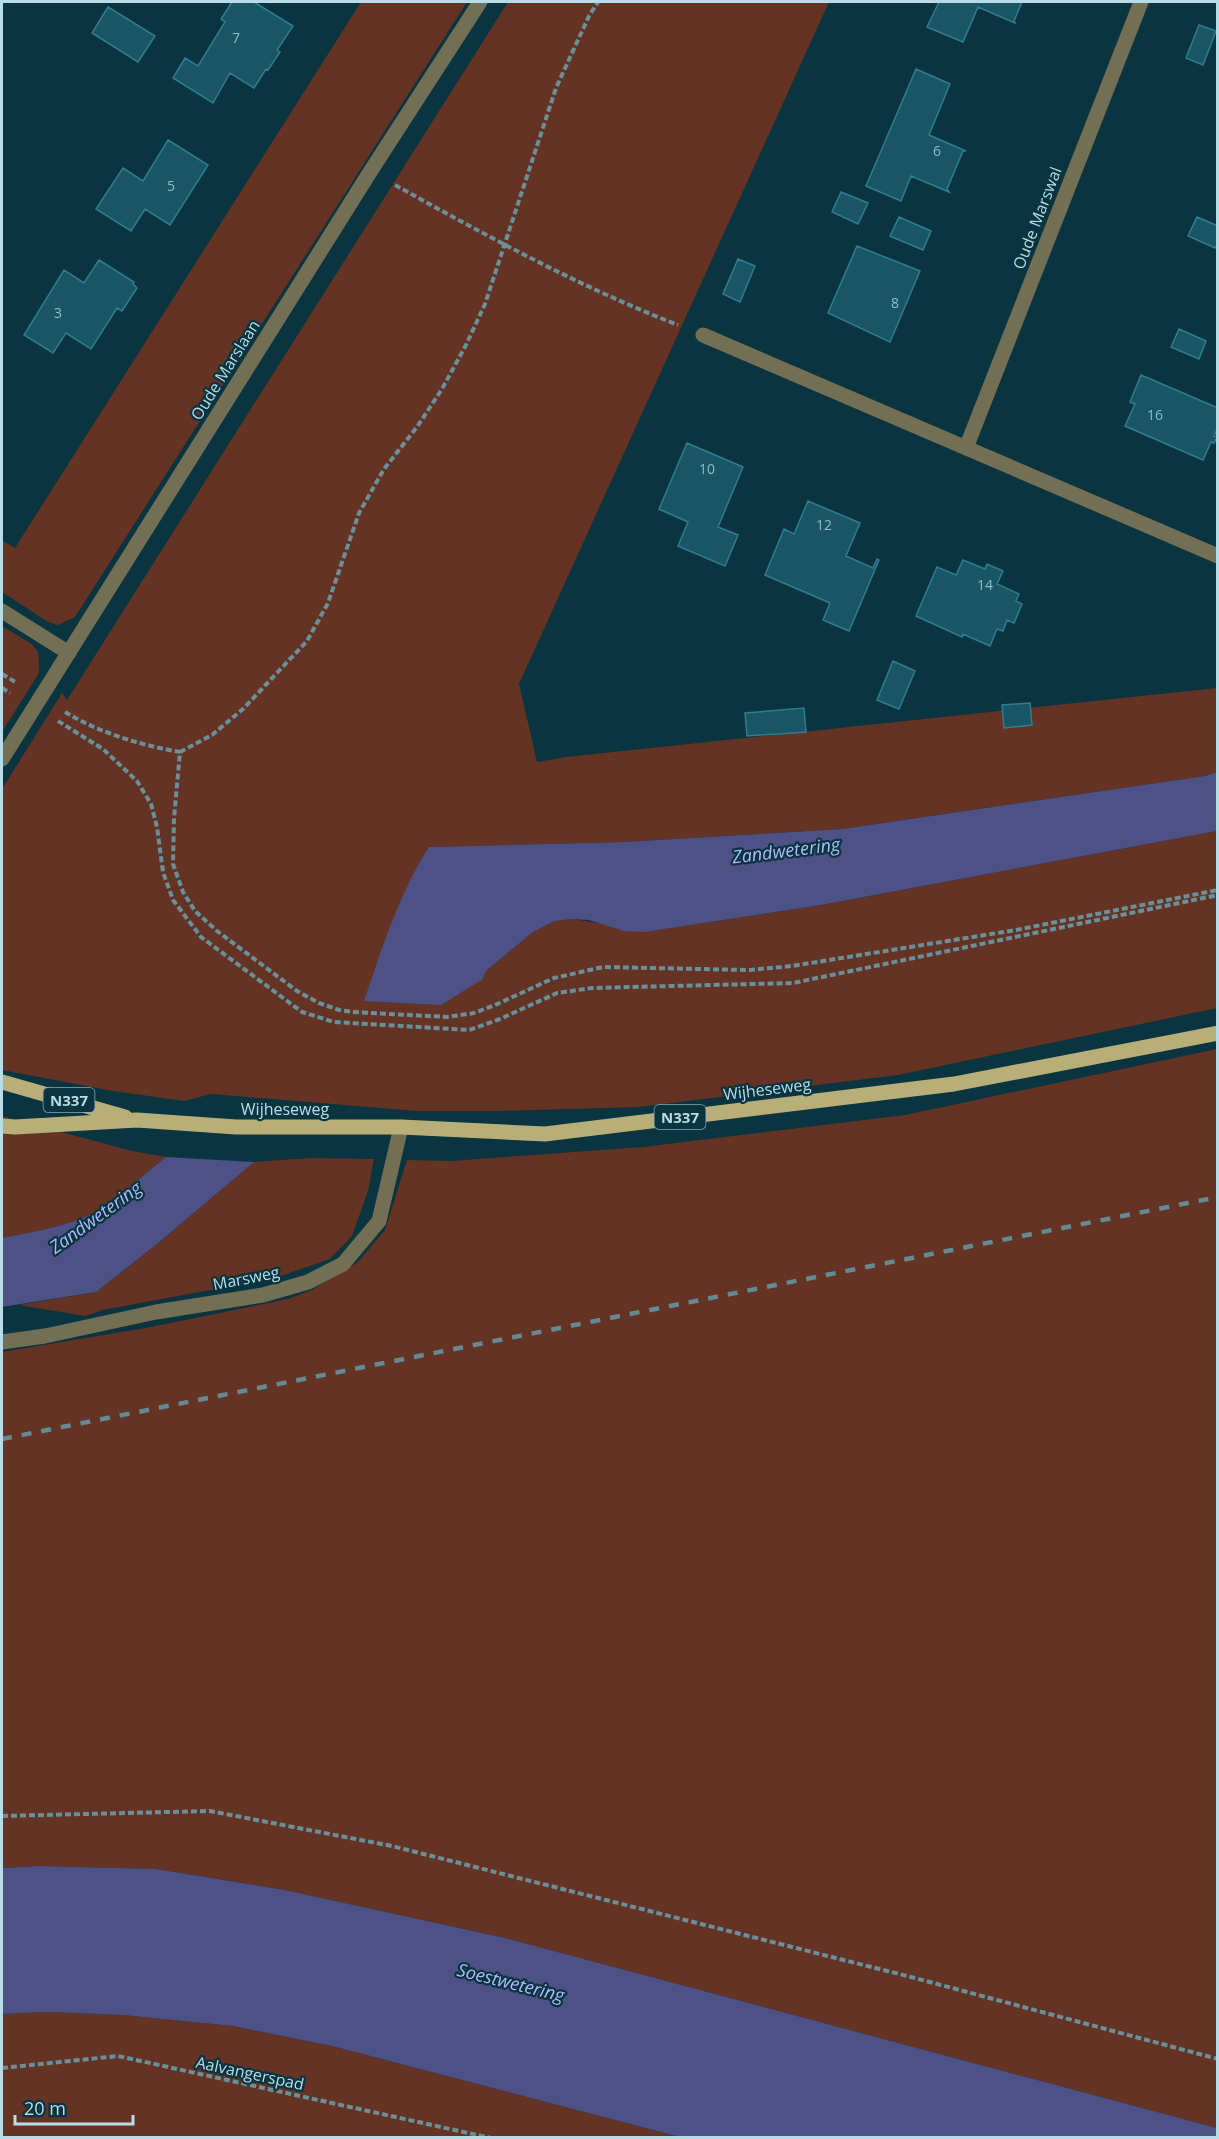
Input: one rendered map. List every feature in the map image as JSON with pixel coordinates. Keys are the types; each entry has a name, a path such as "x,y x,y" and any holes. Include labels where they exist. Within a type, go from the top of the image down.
{"main road":[{"name":"Wijheseweg","path":"2,1126 137,1120 236,1127 401,1127 545,1134 954,1084 1218,1033"},
{"name":"Wijheseweg","path":"2,1082 137,1120"}],"street":[{"name":"Oude Marslaan","path":"2,759 370,172 480,2"},
{"name":"Oude Marswal","path":"966,448 1141,2"},
{"path":"703,335 1218,556"},
{"path":"2,611 69,653"},
{"name":"Marsweg","path":"2,1342 45,1336 156,1312 262,1295 308,1282 343,1264 379,1221 401,1127"}],"path":[{"path":"2,688 98,729 154,748 180,752 212,735 243,709 307,640 328,603 359,513 384,469 417,427 452,372 485,304 556,88 589,16 598,2"},
{"path":"370,172 505,245 621,303 703,335"},
{"path":"2,674 103,749 136,781 151,804 157,827 163,872 173,900 201,937 302,1012 334,1022 469,1030 500,1019 557,993 592,988 793,983 1218,896"},
{"path":"180,752 174,818 174,864 183,892 189,902 195,911 217,931 297,991 319,1003 353,1012 447,1017 474,1013 554,978 594,969 749,970 792,966 1016,930 1218,890"},
{"path":"2,1816 210,1811 392,1846 910,1977 1218,2059"},
{"name":"Aalvangerspad","path":"2,2068 118,2056 491,2138"}],"shaded area":[{"path":"361,2 467,2 75,617 58,625 48,622 2,592 2,540 15,548"},
{"path":"508,2 829,2 519,684 537,762 566,757 1217,688 1217,772 1205,776 842,829 623,842 429,847 396,916 365,1001 483,979 486,971 533,932 555,921 572,919 605,924 684,926 821,905 1217,831 1217,1008 898,1075 639,1107 417,1111 211,1094 184,1101 113,1091 2,1070 2,789 62,693 67,700"},
{"path":"2,626 32,644 38,652 39,673 2,732"},
{"path":"1217,1049 1217,2128 505,1938 285,1890 156,1869 39,1866 2,1868 2,1352 151,1327 288,1299 312,1290 358,1262 385,1230 407,1160 451,1161 643,1147 905,1115"},
{"path":"2,1116 132,1151 166,1157 104,1207 80,1219 2,1238"},
{"path":"311,1158 374,1159 368,1191 352,1236 330,1259 275,1278 103,1310 85,1316 19,1305 96,1292 254,1162"},
{"path":"47,2012 123,2015 233,2026 332,2046 680,2137 2,2138 2,2014"}],"water":[{"name":"Zandwetering","path":"1217,772 1217,831 821,905 644,932 624,931 589,920 555,921 533,932 486,971 483,979 441,1005 364,1001 400,902 429,847 623,842 842,829 1205,776"},
{"name":"Zandwetering","path":"166,1157 254,1162 96,1292 2,1307 2,1238 54,1227 92,1214 112,1201"},
{"name":"Soestwetering","path":"39,1866 156,1869 285,1890 505,1938 1217,2128 1217,2137 680,2137 332,2046 233,2026 123,2015 47,2012 2,2014 2,1868"}],"building":[{"path":"232,2 254,2 293,26 277,50 280,52 254,88 230,73 213,103 173,78 185,58 198,66 225,22 221,19"},
{"path":"939,2 1022,2 1015,23 978,7 963,42 927,27"},
{"path":"108,7 155,36 138,62 92,33"},
{"path":"1199,25 1216,31 1203,65 1186,58"},
{"path":"916,69 950,84 929,135 966,151 963,151 947,189 949,192 911,176 901,201 866,186"},
{"path":"168,140 208,165 170,225 145,209 131,231 96,209 123,168 143,181"},
{"path":"841,192 868,203 858,224 832,212"},
{"path":"899,217 931,231 923,250 890,236"},
{"path":"1197,217 1218,226 1218,243 1215,248 1188,236"},
{"path":"857,246 920,271 890,342 828,313"},
{"path":"738,259 755,266 740,302 723,294"},
{"path":"99,260 134,282 137,288 122,311 117,308 91,349 66,333 53,353 24,335 64,270 84,283"},
{"path":"1179,329 1206,341 1199,359 1171,347"},
{"path":"1141,375 1218,408 1218,427 1214,436 1217,437 1214,443 1211,442 1203,460 1125,426 1135,404 1130,402"},
{"path":"687,443 743,467 718,527 738,535 725,566 678,546 688,522 659,509"},
{"path":"808,501 860,523 846,556 873,568 877,559 879,560 849,631 823,620 830,603 765,575 784,529 794,534"},
{"path":"963,560 985,569 987,564 1003,571 997,584 1019,594 1016,601 1022,604 1014,623 1007,620 1003,631 997,629 990,646 963,634 962,637 916,616 937,567 956,575"},
{"path":"893,661 915,671 899,709 877,700"},
{"path":"1030,703 1032,725 1004,728 1002,705"},
{"path":"804,708 806,732 747,736 745,713"}],"railway":[{"path":"2,1439 1218,1197"}]}
